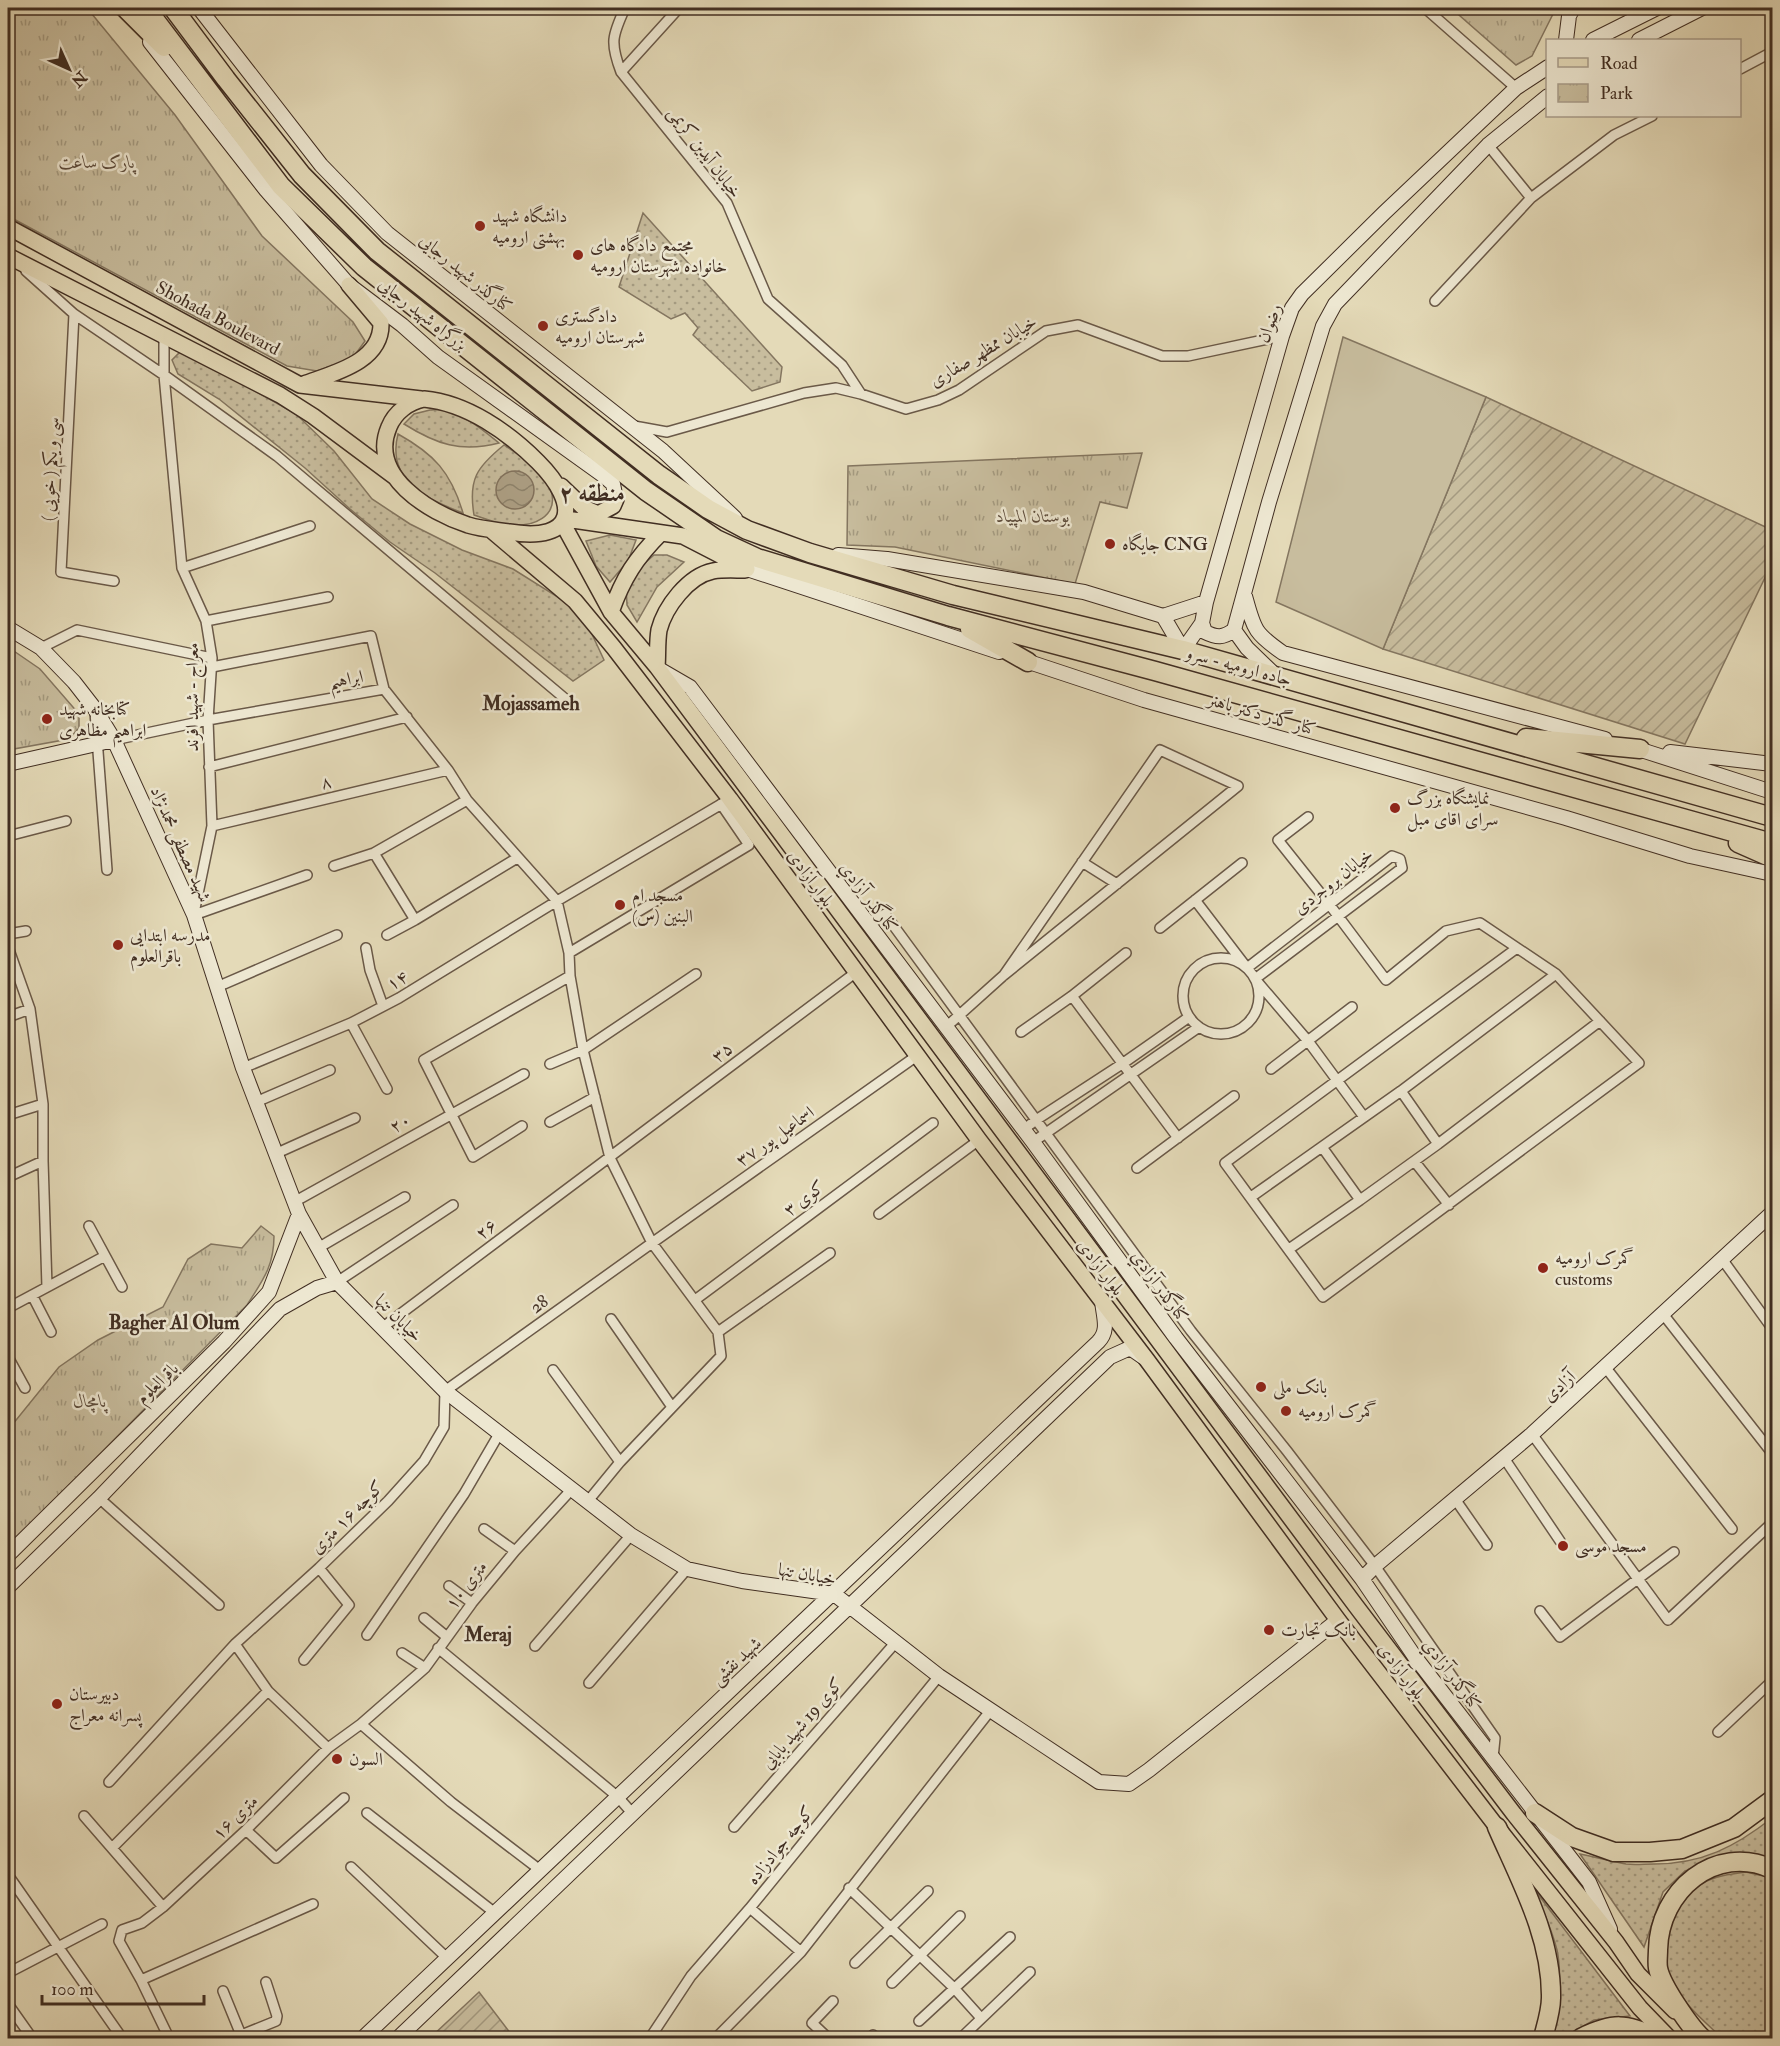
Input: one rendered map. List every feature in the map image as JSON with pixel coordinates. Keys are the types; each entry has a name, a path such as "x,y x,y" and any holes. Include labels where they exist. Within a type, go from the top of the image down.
{"highway":[{"path":"124,8 209,92"},
{"name":"بزرگراه شهید رجایی","path":"146,8 281,186 364,267 646,491 752,564"},
{"name":"بزرگراه شهید رجایی","path":"173,8 302,175 377,251 659,475 708,509"},
{"name":"جاده ارومیه - سرو","path":"708,509 747,530 810,553 953,596 1183,650 1769,816"},
{"name":"جاده ارومیه - سرو","path":"752,564 1155,671 1773,843"},
{"path":"948,616 1028,662"},
{"path":"1481,733 1640,749"},
{"path":"1676,817 1773,858"},
{"path":"1535,1813 1572,1837 1614,1852 1650,1852 1682,1849 1734,1828 1773,1800"},
{"path":"1497,1827 1534,1912 1548,1962 1551,1999 1542,2038"},
{"path":"1701,2037 1671,1996 1658,1968 1659,1936 1666,1911 1677,1892 1712,1868 1734,1862 1763,1865 1773,1869"},
{"path":"1581,2038 1602,2028 1620,2025 1637,2028 1658,2038"}],"main road":[{"path":"124,8 266,190 381,323 381,334 376,344 358,362 333,374 300,385"},
{"name":"کنارگذر شهید رجایی","path":"199,8 321,165 387,233 663,451 747,530"},
{"path":"1566,39 1569,16 1573,8"},
{"path":"1595,39 1657,8"},
{"path":"1641,39 1702,8"},
{"name":"رضوان","path":"1183,650 1202,623 1282,336 1292,308 1302,294 1360,236 1516,88 1546,68"},
{"path":"1202,623 1205,632 1214,637 1225,636 1234,630 1269,502 1317,343 1335,304 1488,145 1546,98"},
{"name":"Shohada Boulevard","path":"8,227 300,385 437,400 477,416 513,441 550,475"},
{"path":"9,256 280,395 313,416 396,478 412,495 441,513 468,525 513,533 540,534 556,529 565,522 683,536 752,564"},
{"path":"349,285 402,325 438,357 604,476 613,484 616,499 613,506 605,511 598,514 591,512 550,475"},
{"path":"396,478 386,457 386,434 398,413 407,406 424,399"},
{"name":"بلوار آزادی","path":"550,475 564,500 565,522 611,612 657,667 1356,1606 1514,1814 1616,1942 1638,1974 1701,2037"},
{"name":"بلوار آزادی","path":"491,530 574,601 614,648 979,1140 1147,1359 1338,1620 1640,2008 1669,2038"},
{"path":"611,612 620,586 628,572 641,553 661,533"},
{"path":"810,553 887,559 1084,592 1163,616 1206,602"},
{"path":"657,667 659,631 666,611 677,595 692,582 712,571 752,564"},
{"name":"کنار گذر دکتر باهنر","path":"752,564 1028,662 1144,700 1566,818 1690,856 1773,874"},
{"path":"1245,596 1253,627 1263,639 1283,652 1640,749 1773,792"},
{"path":"1163,616 1183,650"},
{"name":"شهید مصطفی محمدنژاد","path":"8,628 41,648 74,682 95,709 114,740 194,915 243,1068 296,1208"},
{"path":"1234,630 1247,648 1277,676"},
{"name":"کنارگذر آزادي","path":"657,667 690,687 1033,1143 1176,1338 1274,1462 1362,1579 1415,1656 1589,1882 1616,1942"},
{"path":"8,764 114,740"},
{"path":"1640,749 1773,764"},
{"path":"1008,1140 1023,1130"},
{"path":"1019,1154 1033,1143"},
{"name":"خیابان تنها","path":"296,1208 337,1282 445,1391 631,1535 687,1569 742,1581 834,1594 939,1676 1100,1782 1129,1784 1338,1620"},
{"name":"باقرالعلوم","path":"8,1555 225,1342 268,1292 296,1208"},
{"name":"آزادی","path":"1362,1579 1532,1434 1773,1213"},
{"name":"باقرالعلوم","path":"8,1587 99,1498 280,1309 317,1288 337,1282"},
{"path":"1102,1300 1105,1335 1113,1336 1119,1347 1118,1352 1130,1348 1147,1359"},
{"name":"شهید نقشی","path":"365,2036 1105,1335"},
{"name":"شهید نقشی","path":"398,2038 1110,1357 1118,1352"}],"street":[{"name":"خیابان آیدین کریمی","path":"625,8 615,30 613,51 621,72 727,203 768,299 842,364 861,394"},
{"path":"621,72 679,8"},
{"path":"1425,8 1516,88"},
{"path":"1741,68 1773,52"},
{"path":"1435,301 1531,198 1614,135 1650,117"},
{"path":"1488,145 1531,198"},
{"path":"9,256 74,314 277,456 569,702"},
{"name":"سی و یکم ( خویی )","path":"74,314 61,572 114,581"},
{"name":"خیابان ممظهر صفاری","path":"666,432 804,393 836,388 906,409 938,400 959,390 1046,331 1061,327 1078,325 1162,356 1188,356 1282,336"},
{"name":"معراج - شهید افرند","path":"164,336 164,375 182,568 206,621 212,662 208,720 212,826 194,915"},
{"path":"630,425 666,432 663,451"},
{"path":"182,568 310,525"},
{"path":"206,621 328,597"},
{"path":"41,648 77,630 212,662 370,636 384,689"},
{"name":"ابراهیم","path":"114,740 208,720 384,689 448,770 467,800 557,901"},
{"path":"95,709 107,870"},
{"path":"209,767 407,717"},
{"path":"945,1028 1004,975 1238,786 1160,750 1004,975"},
{"name":"۸","path":"212,826 448,770"},
{"path":"334,866 374,853 467,800"},
{"path":"569,953 749,845 726,801"},
{"name":"۱۴","path":"243,1068 351,1023 383,1006 726,801"},
{"path":"1308,817 1278,840 1386,980 1446,931 1480,923 1556,974 1639,1063 1323,1297 1225,1163 1517,948"},
{"path":"8,836 66,821"},
{"path":"374,853 415,920"},
{"name":"خیابان بروجردی","path":"1247,968 1392,856 1400,859 1402,868 1255,979"},
{"path":"387,935 517,858"},
{"path":"1082,862 1117,884"},
{"path":"1160,928 1242,863"},
{"path":"194,915 307,875"},
{"path":"1195,900 1255,979 1308,1041 1364,1117"},
{"path":"557,901 569,953 570,976 583,1050 610,1158 652,1243 718,1332 721,1356 620,1462 588,1501"},
{"path":"868,925 885,914 1191,1330 1375,1566 1495,1738 1493,1759"},
{"path":"8,934 26,931"},
{"path":"217,987 337,935"},
{"path":"8,947 30,1009 43,1104 47,1287"},
{"path":"366,948 370,970 383,1006"},
{"path":"1021,1032 1072,996 1126,953"},
{"path":"1247,968 1237,961 1225,958 1213,959 1197,967 1185,982 1183,994 1184,1006 1189,1017 1199,1027 1210,1032 1222,1034 1235,1031 1245,1025 1258,1004 1255,979"},
{"name":"۳۵","path":"610,1158 855,972"},
{"path":"550,1064 583,1050 696,974"},
{"path":"1251,1197 1401,1091 1556,974"},
{"path":"522,1126 473,1157 424,1060 570,976"},
{"path":"1072,996 1178,1138"},
{"path":"1271,1069 1352,1007"},
{"path":"8,1017 30,1009"},
{"path":"1023,1130 1189,1017"},
{"path":"1289,1249 1415,1161 1600,1021"},
{"path":"351,1023 387,1089"},
{"path":"1033,1143 1199,1027"},
{"name":"اسماعیل پور ۳۷","path":"652,1243 918,1056"},
{"path":"256,1102 330,1070"},
{"name":"۲۰","path":"296,1208 451,1114 524,1074"},
{"path":"1401,1091 1438,1144"},
{"path":"1137,1168 1234,1096"},
{"path":"550,1122 595,1097"},
{"path":"8,1115 43,1104"},
{"path":"275,1154 355,1118"},
{"name":"کوی ۳","path":"695,1300 933,1123"},
{"path":"879,1214 979,1140"},
{"path":"1322,1147 1360,1200"},
{"name":"۲۶","path":"383,1327 610,1158"},
{"path":"8,1177 43,1161"},
{"path":"1415,1161 1449,1205"},
{"path":"318,1248 405,1197"},
{"path":"337,1282 453,1205"},
{"path":"89,1226 122,1287"},
{"name":"28","path":"445,1391 652,1243"},
{"path":"718,1332 830,1253"},
{"path":"8,1308 105,1256"},
{"path":"1722,1259 1773,1328"},
{"path":"32,1295 51,1332"},
{"path":"1663,1314 1773,1453"},
{"path":"611,1319 672,1407"},
{"path":"8,1357 25,1388"},
{"path":"1606,1368 1732,1529"},
{"path":"553,1370 620,1462"},
{"name":"کوچه ۱۶ متری","path":"108,1782 235,1644 319,1568 388,1501 424,1461 444,1427 445,1391"},
{"path":"367,1635 464,1494 499,1434"},
{"path":"1532,1434 1668,1620 1773,1523"},
{"path":"1274,1462 1287,1451"},
{"path":"1504,1458 1560,1541"},
{"name":"۱۰ متری","path":"361,1724 424,1668 472,1603 515,1551 572,1489"},
{"path":"99,1498 219,1605"},
{"path":"1455,1499 1487,1545"},
{"path":"484,1529 515,1551"},
{"path":"535,1646 631,1535"},
{"path":"1540,1611 1560,1637 1674,1552"},
{"path":"304,1660 349,1605 319,1568"},
{"path":"589,1683 687,1569"},
{"path":"448,1586 472,1603"},
{"path":"424,1618 447,1637"},
{"name":"کوی 19 شهید بابایی","path":"734,1827 896,1642"},
{"path":"235,1644 268,1691 328,1748"},
{"path":"1415,1656 1430,1645"},
{"path":"438,1648 618,1797 632,1814"},
{"path":"402,1653 424,1668"},
{"name":"کوچه جوادزاده","path":"650,2038 691,1976 750,1908 939,1676"},
{"path":"1718,1732 1773,1681"},
{"path":"112,1848 268,1691"},
{"path":"716,2038 801,1952 990,1711"},
{"path":"361,1724 451,1802 540,1869"},
{"name":"۱۶ متری","path":"169,2038 119,1939 122,1930 141,1923 163,1908 328,1748 361,1724"},
{"path":"246,1830 276,1858 344,1798"},
{"path":"367,1813 495,1913"},
{"path":"84,1816 163,1908"},
{"path":"351,1867 447,1958"},
{"path":"8,1875 56,1947 122,2038"},
{"path":"849,1888 954,1988 981,2018"},
{"path":"855,1963 928,1891"},
{"path":"141,1980 313,1904"},
{"path":"750,1908 801,1952"},
{"path":"892,1983 960,1916"},
{"path":"8,1973 102,1924"},
{"path":"919,2021 1010,1937"},
{"path":"961,2038 1030,1972"},
{"path":"223,1991 237,2037 276,2021 277,2016 266,1982"},
{"path":"828,2038 812,2023 834,2001"},
{"path":"8,2004 32,2038"}],"green space":[{"name":"پارک ساعت","path":"8,8 87,8 175,115 262,236 353,322 365,341 352,359 317,371 287,366 8,216"},
{"path":"1451,8 1556,8 1532,56 1516,65"},
{"path":"643,213 782,367 780,382 752,391 693,335 698,328 685,313 671,319 619,287"},
{"path":"1343,337 1486,397 1383,649 1276,602"},
{"path":"182,350 296,414 334,451 372,499 410,524 462,550 513,569 569,604 590,630 604,660 573,681 435,573 390,542 305,468 219,399 178,374 172,360"},
{"path":"1486,397 1772,530 1772,563 1685,744 1383,649"},
{"path":"442,410 459,415 499,443 473,447 449,445 427,437 404,424 414,414"},
{"path":"398,434 422,449 440,466 453,486 463,513 436,501 412,486 398,464 396,450"},
{"path":"504,445 538,470 551,490 551,507 548,513 535,522 510,525 474,515 472,492 477,475 487,460"},
{"name":"بوستان المپیاد","path":"1142,453 1127,508 1100,502 1075,584 895,547 847,545 848,466"},
{"path":"610,535 636,540 628,561 610,582 596,566 586,541"},
{"path":"654,555 667,555 684,562 657,587 637,622 627,605 626,586 637,570"},
{"path":"8,647 40,669 79,714 79,728 69,739 8,750"},
{"name":"پامچال","path":"261,1226 274,1236 272,1256 263,1280 247,1305 8,1547 8,1430 59,1367 98,1340 163,1307 188,1259 211,1244 242,1248"},
{"path":"1772,1818 1772,1859 1734,1854 1685,1871 1663,1892 1644,1947 1580,1854 1629,1864 1687,1861 1731,1845"},
{"path":"1746,1872 1772,1878 1772,2028 1761,2038 1722,2038 1694,2011 1676,1988 1667,1966 1667,1940 1675,1914 1691,1892 1712,1879"},
{"path":"1531,1885 1630,2016 1594,2020 1563,2038 1553,2038 1559,1994 1559,1961 1552,1933"},
{"path":"479,1992 514,2038 430,2038"}],"water":[{"path":"515,471 529,476 534,490 529,504 515,509 501,504 496,490 501,476"}],"place":[{"name":"دانشگاه شهید بهشتی ارومیه","path":"480,226"},
{"name":"مجتمع دادگاه های خانواده شهرستان ارومیه","path":"578,255"},
{"name":"دادگستری شهرستان ارومیه","path":"543,326"},
{"name":"جایگاه CNG","path":"1110,544"},
{"name":"کتابخانه شهید ابراهیم مظاهری","path":"47,719"},
{"name":"نمایشگاه بزرگ سرای اقای مبل","path":"1395,808"},
{"name":"مسجد ام البنین (س)","path":"620,905"},
{"name":"مدرسه ابتدایی باقرالعلوم","path":"118,945"},
{"name":"گمرک ارومیه customs","path":"1543,1268"},
{"name":"بانک ملى","path":"1261,1387"},
{"name":"گمرک ارومیه","path":"1286,1411"},
{"name":"مسجد موسی","path":"1563,1546"},
{"name":"بانک تجارت","path":"1269,1630"},
{"name":"دبیرستان پسرانه معراج","path":"57,1704"},
{"name":"السون","path":"337,1759"}],"district":[{"name":"منطقه ۲","path":"592,493"},
{"name":"Mojassameh","path":"531,703"},
{"name":"Bagher Al Olum","path":"174,1322"},
{"name":"Meraj","path":"488,1634"}]}
